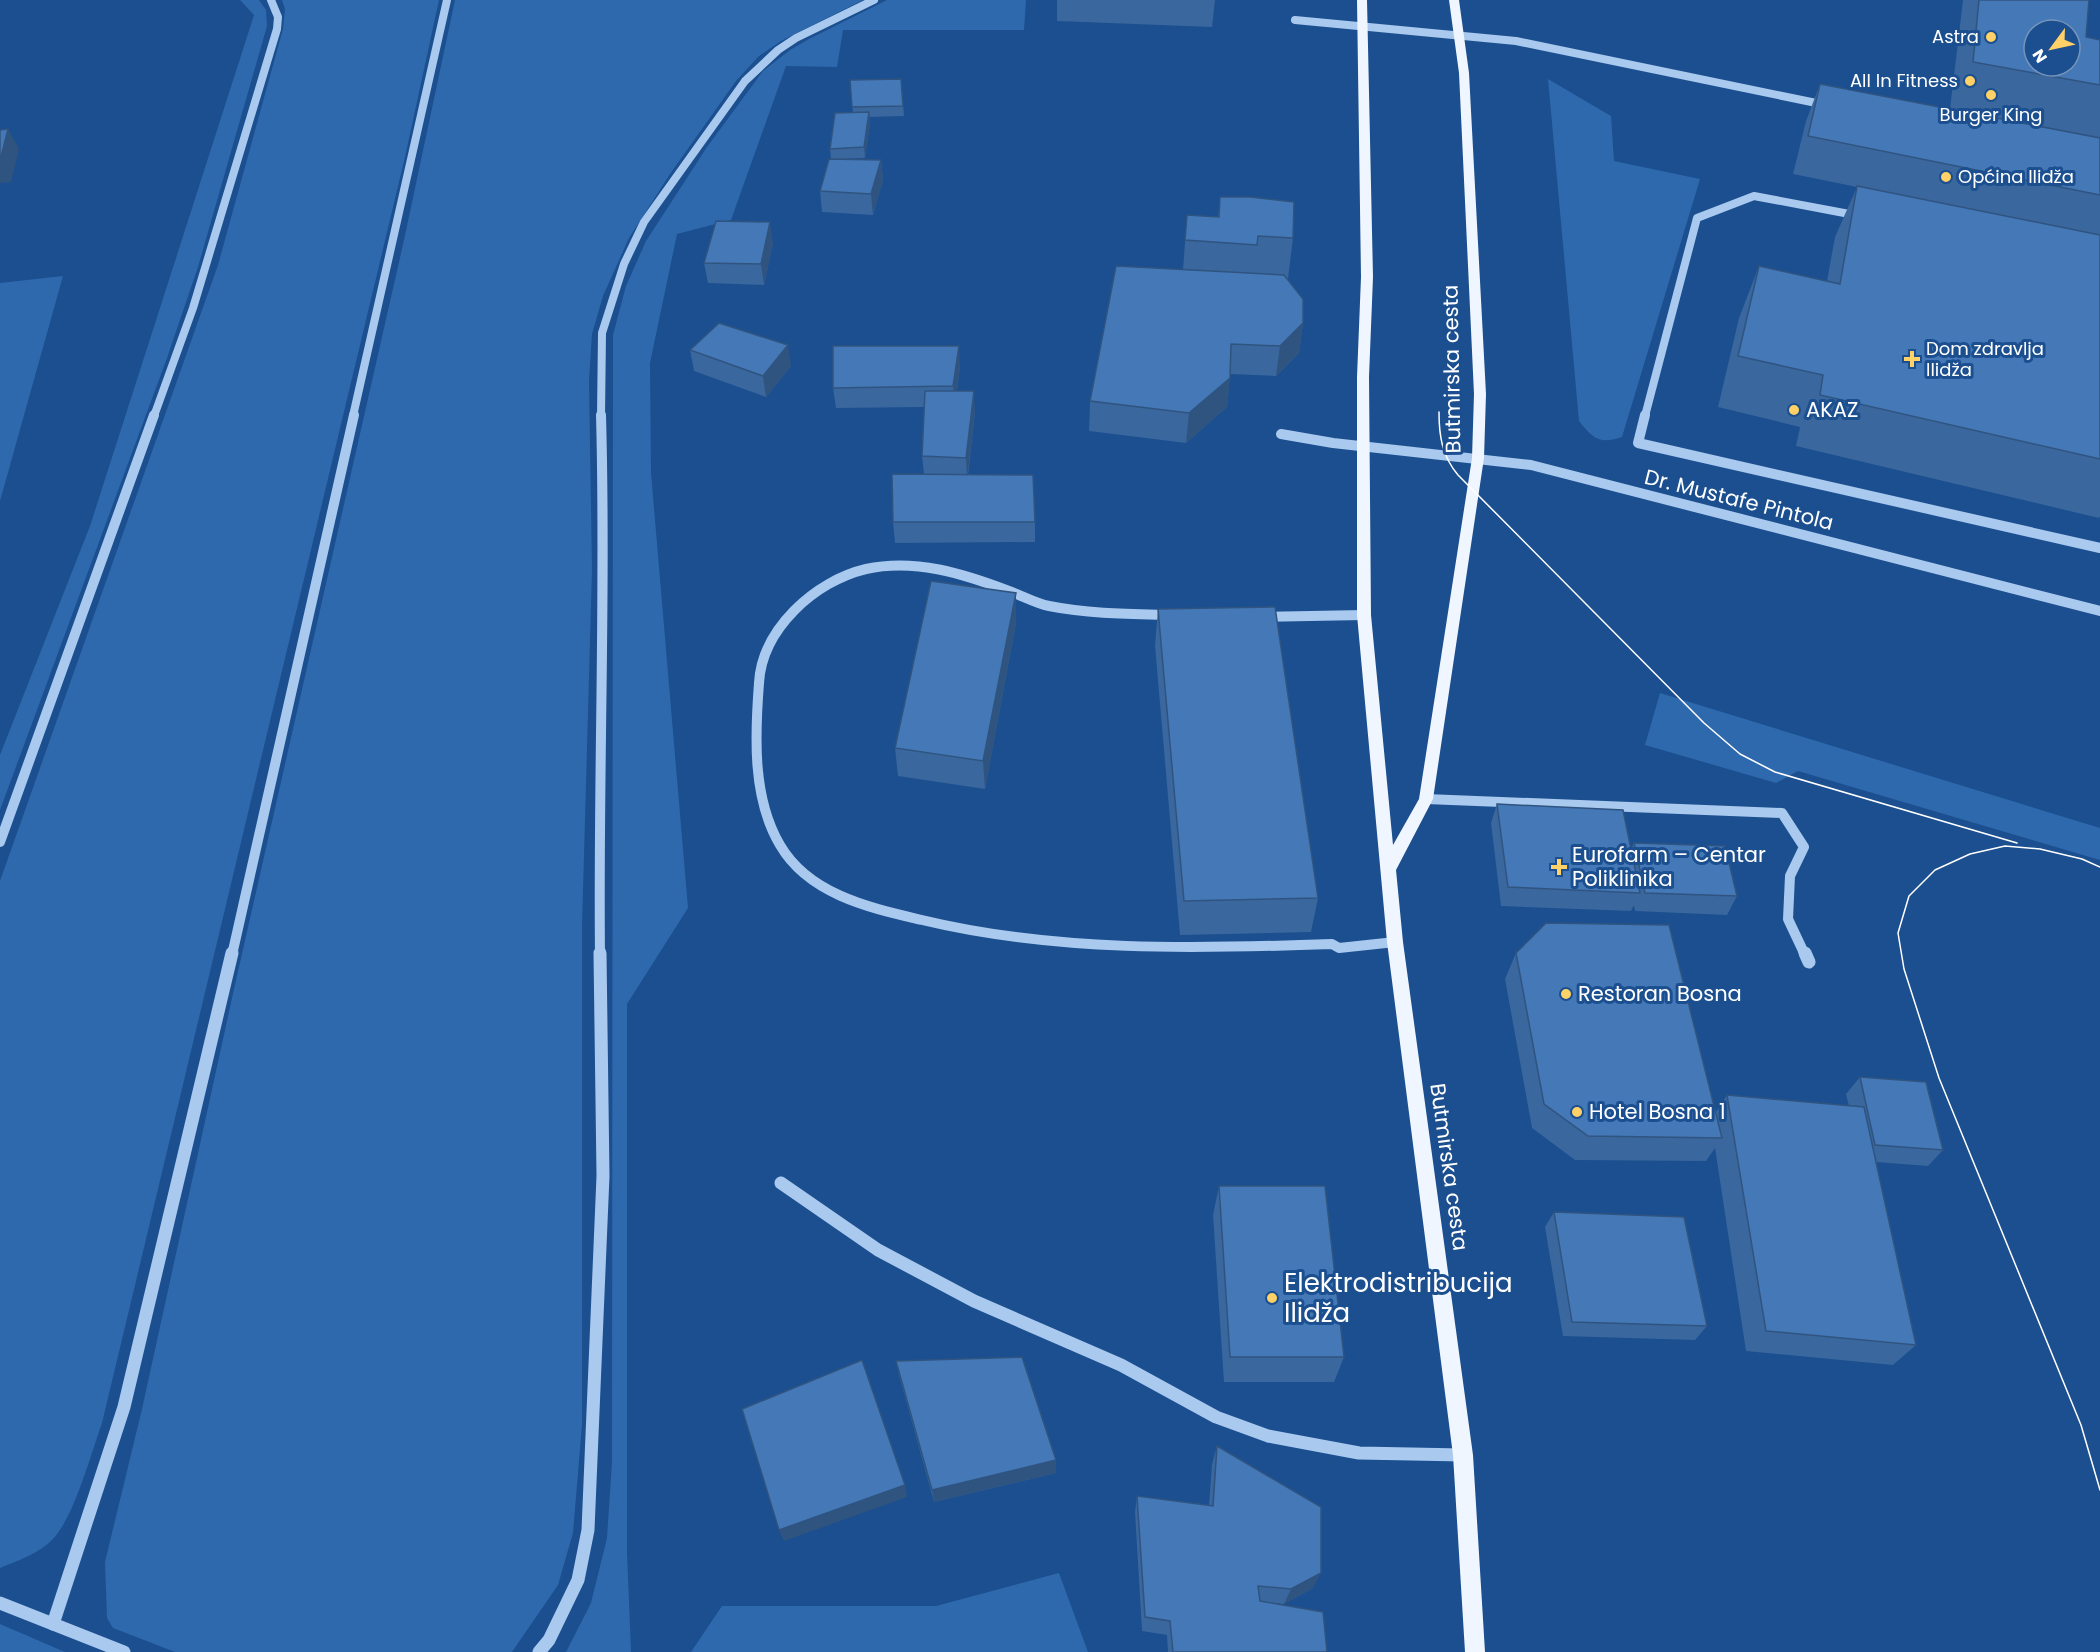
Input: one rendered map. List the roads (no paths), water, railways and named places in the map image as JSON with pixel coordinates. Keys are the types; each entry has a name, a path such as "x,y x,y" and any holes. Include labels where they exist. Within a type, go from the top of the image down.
{"main road":[{"name":"Butmirska cesta","path":"1362,0 1367,265 1363,376 1364,615 1395,942 1463,1455 1475,1652"},
{"name":"Butmirska cesta","path":"1389,868 1426,799 1478,458 1479,382 1464,73 1454,0"}],"street":[{"path":"0,842 193,308 277,29 278,17 271,0"},
{"path":"53,1623 127,1395 234,947 447,0"},
{"path":"539,1652 549,1640 578,1580 588,1530 603,1176 599,836 604,524 600,396 602,333 624,264 645,222 746,81 778,50 796,38 874,0"},
{"path":"1295,20 1516,41 1831,106"},
{"path":"1869,217 1754,196 1697,218 1638,443 2100,548"},
{"name":"Dr. Mustafe Pintola","path":"1281,434 1531,465 2100,611"},
{"path":"1186,615 1048,606 938,567 892,565 861,570 815,592 781,627 765,650 759,669 757,737 762,791 769,820 782,848 795,865 845,898 879,911 982,934 1082,943 1254,948 1332,944 1339,948 1395,942"},
{"path":"1253,617 1364,615"},
{"path":"1426,799 1782,813 1804,847 1790,876 1788,919 1809,962"},
{"path":"781,1183 878,1250 964,1296 1121,1365 1216,1417 1268,1436 1359,1454 1463,1455"},
{"path":"0,1603 124,1652"}],"tram line":[{"path":"1439,412 1442,445 1448,461 1458,475 1704,723 1740,754 1775,772 2017,843"},
{"path":"2100,867 2082,859 2040,849 2005,846 1970,854 1935,870 1909,896 1898,933 1904,969 1939,1078 2081,1425 2100,1490"}],"place":[{"name":"Astra","path":"1991,37"},
{"name":"All In Fitness","path":"1970,81"},
{"name":"Burger King","path":"1991,95"},
{"name":"Općina Ilidža","path":"1946,177"},
{"name":"Dom zdravlja Ilidža","path":"1912,359"},
{"name":"AKAZ","path":"1794,410"},
{"name":"Eurofarm – Centar Poliklinika","path":"1559,867"},
{"name":"Restoran Bosna","path":"1566,994"},
{"name":"Hotel Bosna 1","path":"1577,1112"},
{"name":"Elektrodistribucija Ilidža","path":"1272,1298"}]}
